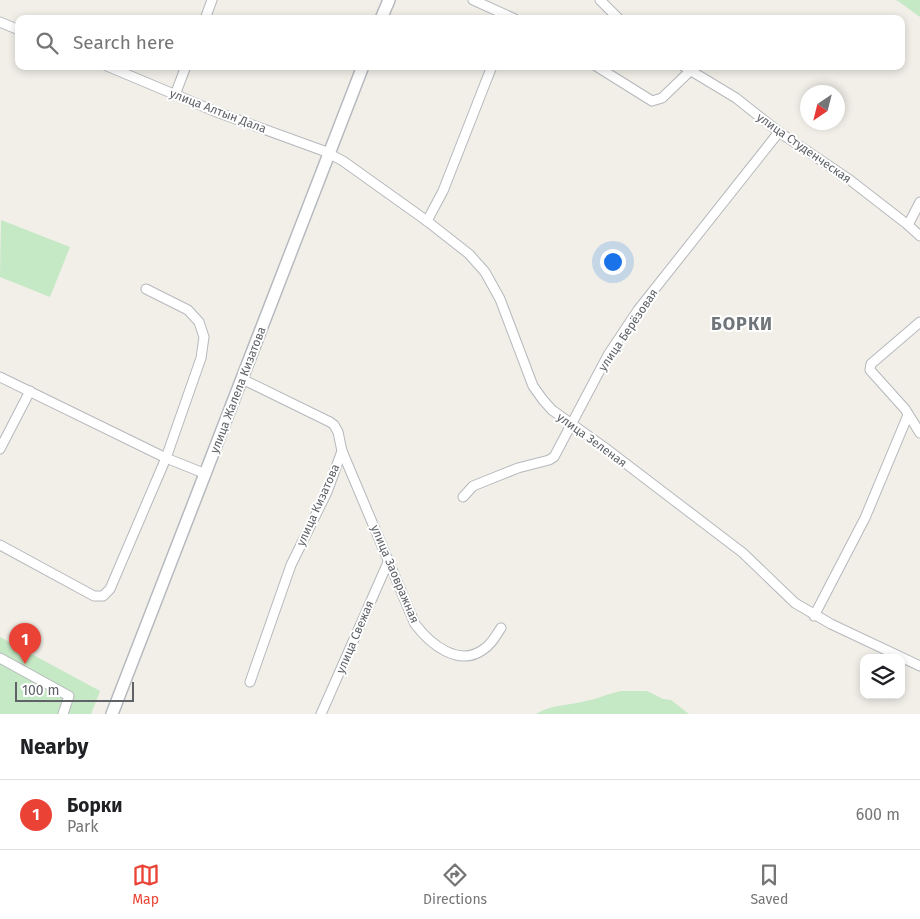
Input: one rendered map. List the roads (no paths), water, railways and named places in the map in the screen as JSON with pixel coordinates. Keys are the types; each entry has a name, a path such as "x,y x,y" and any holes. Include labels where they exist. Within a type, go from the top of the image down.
{"main road":[{"path":"383,15 389,0"},
{"name":"улица Жалела Кизатова","path":"112,714 361,70"}],"street":[{"path":"206,15 212,0"},
{"path":"473,0 506,15"},
{"path":"600,0 615,15"},
{"path":"0,22 15,28"},
{"name":"улица Алтын Дала","path":"117,70 214,111 329,154"},
{"path":"175,94 184,70"},
{"path":"427,220 443,192 490,70"},
{"path":"603,70 652,100 662,98 685,70"},
{"name":"улица Студенческая","path":"690,70 736,98 779,132 850,180 920,236"},
{"name":"улица Берёзовая","path":"463,497 473,486 518,468 554,457 608,355 638,310 779,132"},
{"name":"улица Зеленая","path":"329,154 343,161 427,220 468,254 485,272 500,300 533,386 552,410 608,450 743,553 795,603 814,616 920,666"},
{"path":"908,225 920,202"},
{"path":"0,546 94,596 103,596 110,589 166,458 200,358 204,337 199,322 188,310 146,289"},
{"path":"920,322 870,364 869,368 908,415 920,433"},
{"path":"0,377 166,458 206,474"},
{"name":"улица Кизатова","path":"242,379 330,422 338,432 342,451 327,492 291,565 250,682"},
{"path":"0,449 30,391"},
{"path":"814,616 864,518 908,415"},
{"name":"улица Заовражная","path":"342,451 415,624 429,640 439,648 459,656 476,654 490,644 502,628"},
{"name":"улица Свежая","path":"322,714 388,560"},
{"path":"0,658 69,696 63,714"}],"place":[{"name":"Борки","path":"25,664"}],"district":[{"name":"БОРКИ","path":"742,324"}]}
